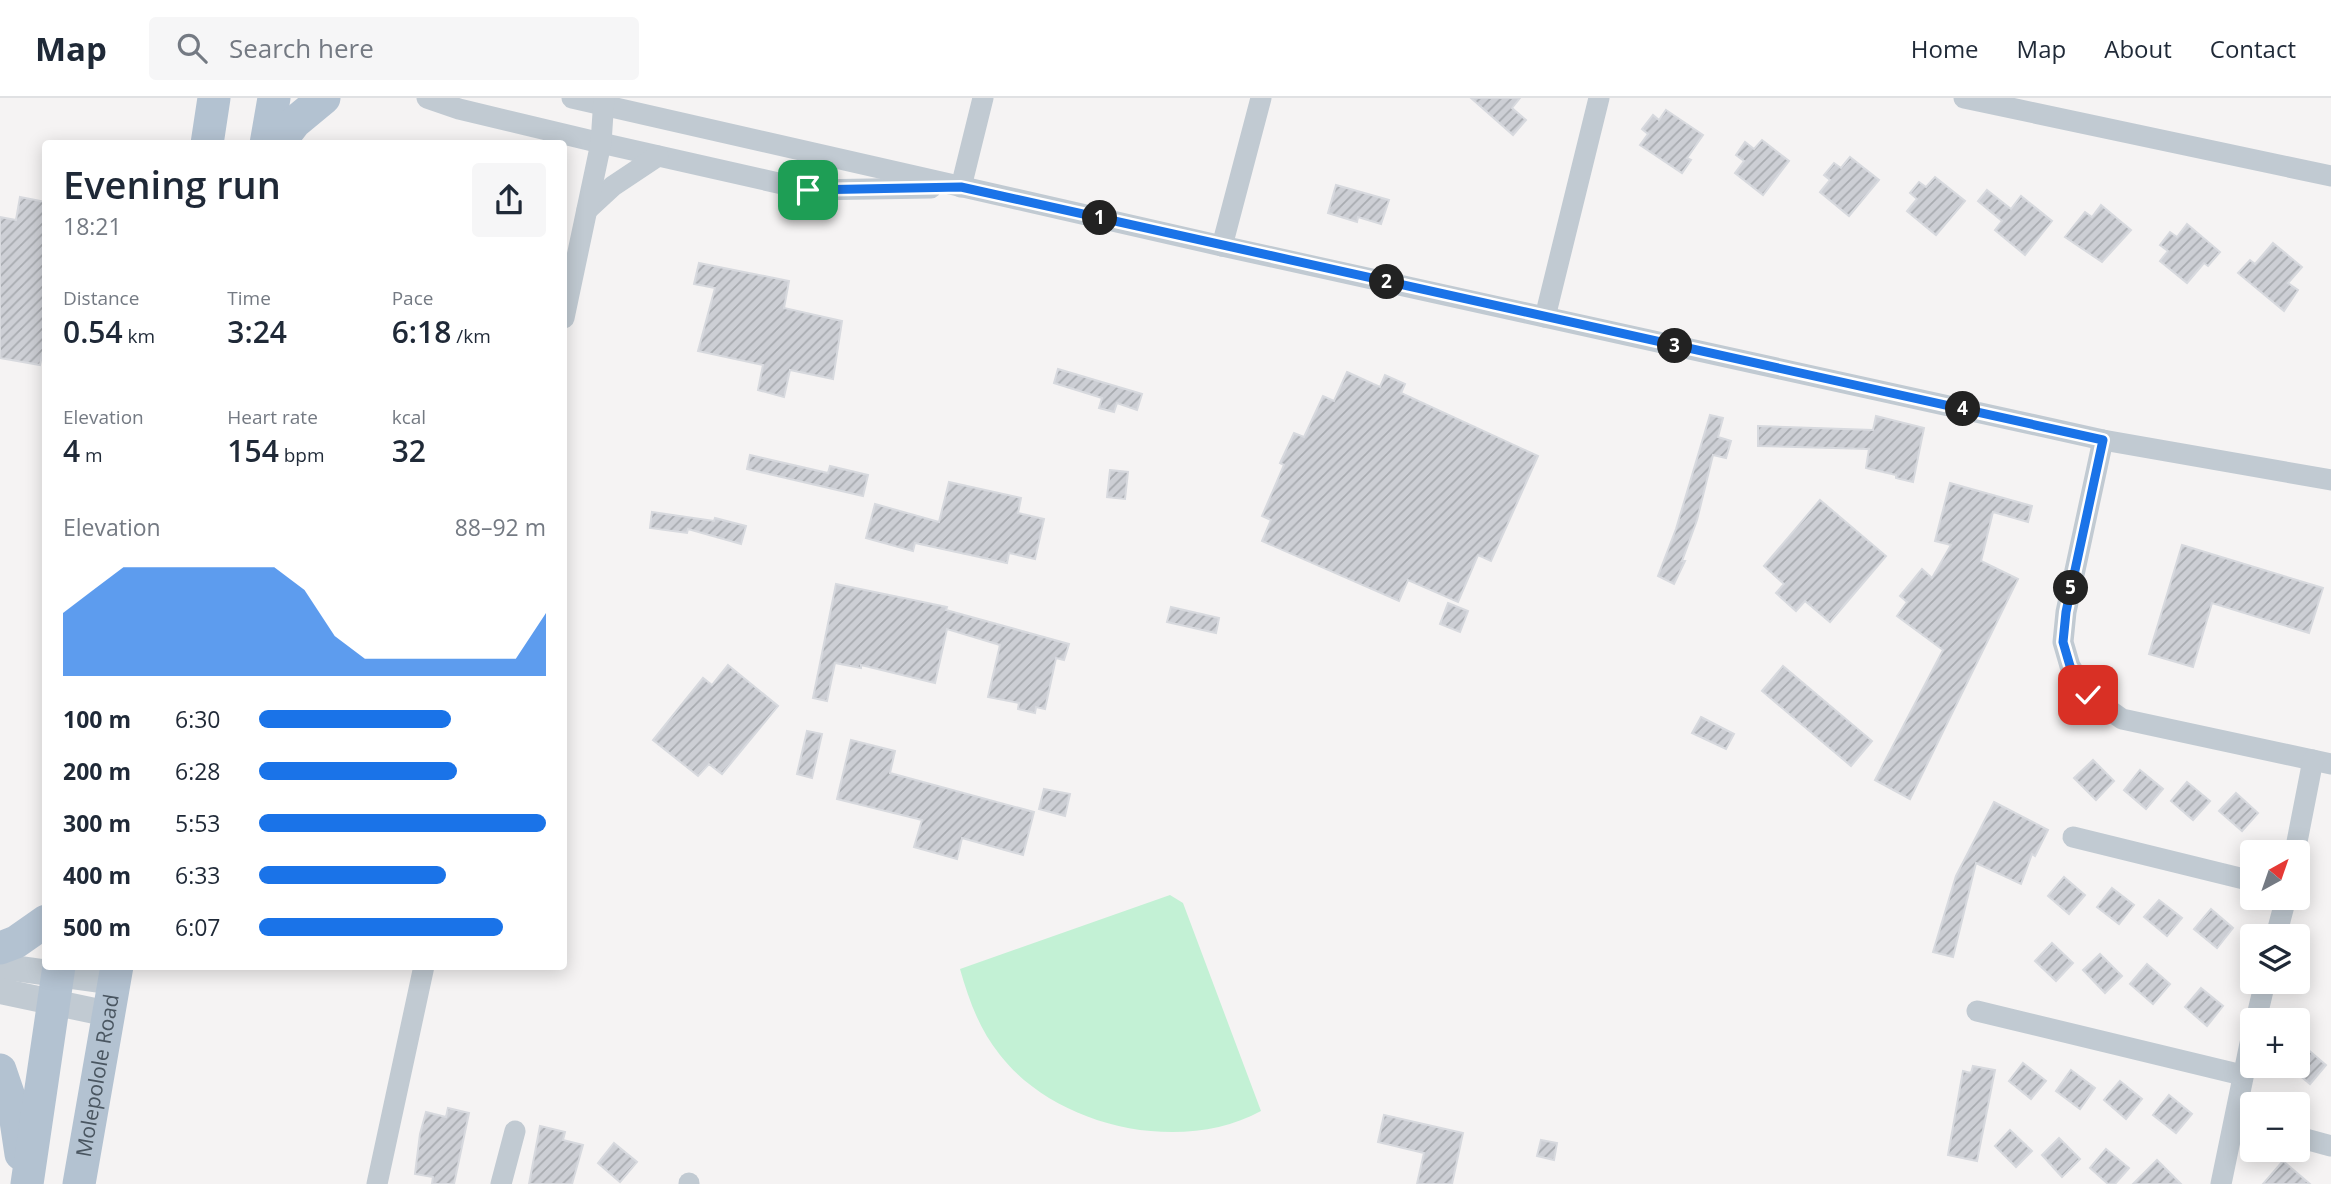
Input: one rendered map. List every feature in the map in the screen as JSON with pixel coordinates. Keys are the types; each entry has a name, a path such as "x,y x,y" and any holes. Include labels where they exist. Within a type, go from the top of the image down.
{"main road":[{"path":"208,140 214,98"},
{"path":"267,140 274,98"},
{"path":"281,140 295,122 324,98"},
{"path":"0,948 42,923"},
{"path":"26,1184 56,981"},
{"name":"Molepolole Road","path":"79,1184 113,987"},
{"path":"0,1070 15,1115 26,1184"}],"street":[{"path":"427,98 458,109 808,190 961,187"},
{"path":"572,98 603,101 1222,246 2103,440 2331,480"},
{"path":"961,187 983,98"},
{"path":"1222,246 1261,98"},
{"path":"1545,317 1599,98"},
{"path":"1964,98 2331,176"},
{"path":"567,303 601,143 603,101"},
{"path":"587,210 614,186 658,156"},
{"path":"2103,440 2066,612 2063,642 2070,666 2088,695 2122,719 2322,762 2299,840"},
{"path":"2073,837 2240,878"},
{"path":"0,966 56,981 113,987"},
{"path":"377,1184 423,970"},
{"path":"0,991 56,981"},
{"path":"1978,1011 2240,1075"},
{"path":"2221,1184 2240,1128"},
{"path":"501,1184 515,1131"},
{"path":"2310,1140 2331,1146"}],"green space":[{"path":"1170,895 1183,903 1261,1111 1229,1124 1194,1131 1158,1132 1086,1116 1053,1100 1024,1080 1000,1055 986,1035 960,969"}],"building":[{"path":"1471,98 1520,98 1512,108 1526,120 1513,135"},
{"path":"1666,110 1703,135 1687,158 1691,160 1682,173 1640,145 1648,134 1642,129 1653,115 1659,120"},
{"path":"1762,140 1789,161 1763,195 1735,173 1744,161 1736,155 1745,142 1754,149"},
{"path":"1850,157 1879,180 1849,216 1820,192 1830,180 1824,175 1834,163 1841,168"},
{"path":"1935,177 1965,201 1936,235 1907,211 1917,199 1910,193 1919,182 1926,187"},
{"path":"1336,185 1389,200 1381,224 1358,217 1357,222 1328,213"},
{"path":"1987,190 2011,209 2021,196 2052,221 2025,255 1995,230 2002,221 1978,201"},
{"path":"20,197 42,201 40,365 0,358 0,217 16,220"},
{"path":"2101,205 2131,230 2102,262 2065,237 2085,212 2092,217"},
{"path":"2187,224 2220,252 2208,266 2204,263 2187,283 2160,261 2168,251 2160,245 2170,232 2177,237"},
{"path":"2273,243 2302,267 2288,283 2298,290 2284,311 2238,273 2250,260 2255,264"},
{"path":"699,263 789,281 784,308 842,321 833,379 790,370 784,397 758,390 763,365 698,351 715,288 694,284"},
{"path":"1058,369 1142,394 1137,410 1117,403 1114,412 1099,408 1102,398 1054,383"},
{"path":"1347,372 1380,387 1385,375 1405,384 1401,393 1538,456 1491,561 1478,555 1458,602 1408,580 1399,601 1262,541 1271,520 1262,516 1284,465 1280,463 1294,433 1304,437 1323,396 1334,401"},
{"path":"1710,415 1723,418 1718,437 1731,441 1726,458 1713,455 1697,520 1682,561 1685,561 1674,584 1658,576 1676,529"},
{"path":"1876,416 1924,428 1913,482 1866,468 1869,449 1758,446 1758,426 1873,430"},
{"path":"750,455 828,473 830,466 868,475 863,496 747,469"},
{"path":"1110,470 1128,472 1125,499 1107,497"},
{"path":"949,482 1021,498 1018,513 1044,519 1035,559 1009,553 1007,563 915,543 913,551 866,538 875,504 939,522"},
{"path":"1950,483 2032,506 2028,522 1993,512 1981,561 2018,579 1910,799 1875,780 1943,650 1897,616 1907,602 1900,596 1922,569 1932,578 1951,545 1935,541"},
{"path":"1820,500 1886,556 1830,622 1805,601 1796,611 1776,593 1784,584 1764,566"},
{"path":"652,512 714,521 715,518 746,526 741,544 688,529 687,533 650,528"},
{"path":"2182,545 2323,588 2309,633 2212,603 2193,667 2149,654"},
{"path":"836,584 947,607 946,610 1069,644 1064,660 1056,658 1045,709 1036,707 1035,713 1018,709 1019,703 988,697 1000,645 947,629 935,683 861,665 861,668 835,663 827,701 813,698"},
{"path":"1448,603 1468,611 1460,632 1440,624"},
{"path":"1171,607 1219,618 1216,633 1167,622"},
{"path":"728,665 778,706 722,774 709,764 698,776 653,740 703,678 712,685"},
{"path":"1783,666 1872,741 1851,766 1762,691"},
{"path":"1701,717 1734,734 1726,749 1692,733"},
{"path":"807,731 822,734 812,778 797,774"},
{"path":"851,740 895,751 890,773 1034,812 1023,855 962,838 957,859 914,847 922,820 837,799"},
{"path":"2093,760 2114,781 2096,800 2074,778"},
{"path":"2140,770 2163,789 2146,809 2124,790"},
{"path":"2187,782 2210,801 2193,820 2171,801"},
{"path":"1044,789 1070,794 1065,816 1039,809"},
{"path":"2236,793 2258,813 2242,831 2219,811"},
{"path":"1994,802 2048,830 2035,856 2032,854 2021,884 1976,863 1953,957 1933,952 1956,876"},
{"path":"2064,877 2085,895 2069,914 2048,896"},
{"path":"2112,888 2134,905 2119,924 2097,907"},
{"path":"2159,900 2182,918 2167,936 2144,917"},
{"path":"2211,909 2233,928 2217,948 2194,929"},
{"path":"2052,943 2073,963 2056,981 2035,961"},
{"path":"2100,954 2122,976 2105,993 2083,970"},
{"path":"2147,964 2170,984 2153,1004 2130,984"},
{"path":"2201,988 2223,1006 2207,1026 2185,1007"},
{"path":"2310,1051 2326,1065 2310,1084 2303,1078 2310,1078"},
{"path":"2023,1063 2046,1081 2031,1099 2009,1081"},
{"path":"1973,1066 1995,1070 1977,1161 1948,1155 1963,1071 1971,1073"},
{"path":"2071,1070 2095,1088 2080,1109 2056,1091"},
{"path":"2120,1081 2142,1099 2126,1119 2104,1100"},
{"path":"2169,1095 2192,1114 2176,1133 2153,1115"},
{"path":"448,1108 469,1113 454,1184 432,1184 433,1177 415,1174 420,1134 426,1112 446,1117"},
{"path":"1384,1115 1463,1133 1452,1184 1417,1184 1424,1153 1378,1142"},
{"path":"540,1126 565,1132 563,1140 583,1145 572,1184 529,1184"},
{"path":"2010,1130 2032,1151 2016,1167 1995,1146"},
{"path":"2059,1138 2080,1159 2062,1177 2042,1155"},
{"path":"1541,1140 1557,1143 1554,1160 1537,1156"},
{"path":"614,1143 637,1162 620,1182 598,1163"},
{"path":"2106,1149 2129,1168 2115,1184 2108,1184 2090,1168"},
{"path":"2157,1160 2181,1184 2133,1184"},
{"path":"2284,1162 2310,1184 2263,1184"}],"route":[{"path":"808,190 961,187 2103,440 2066,612 2063,642 2070,666 2088,695"}]}
